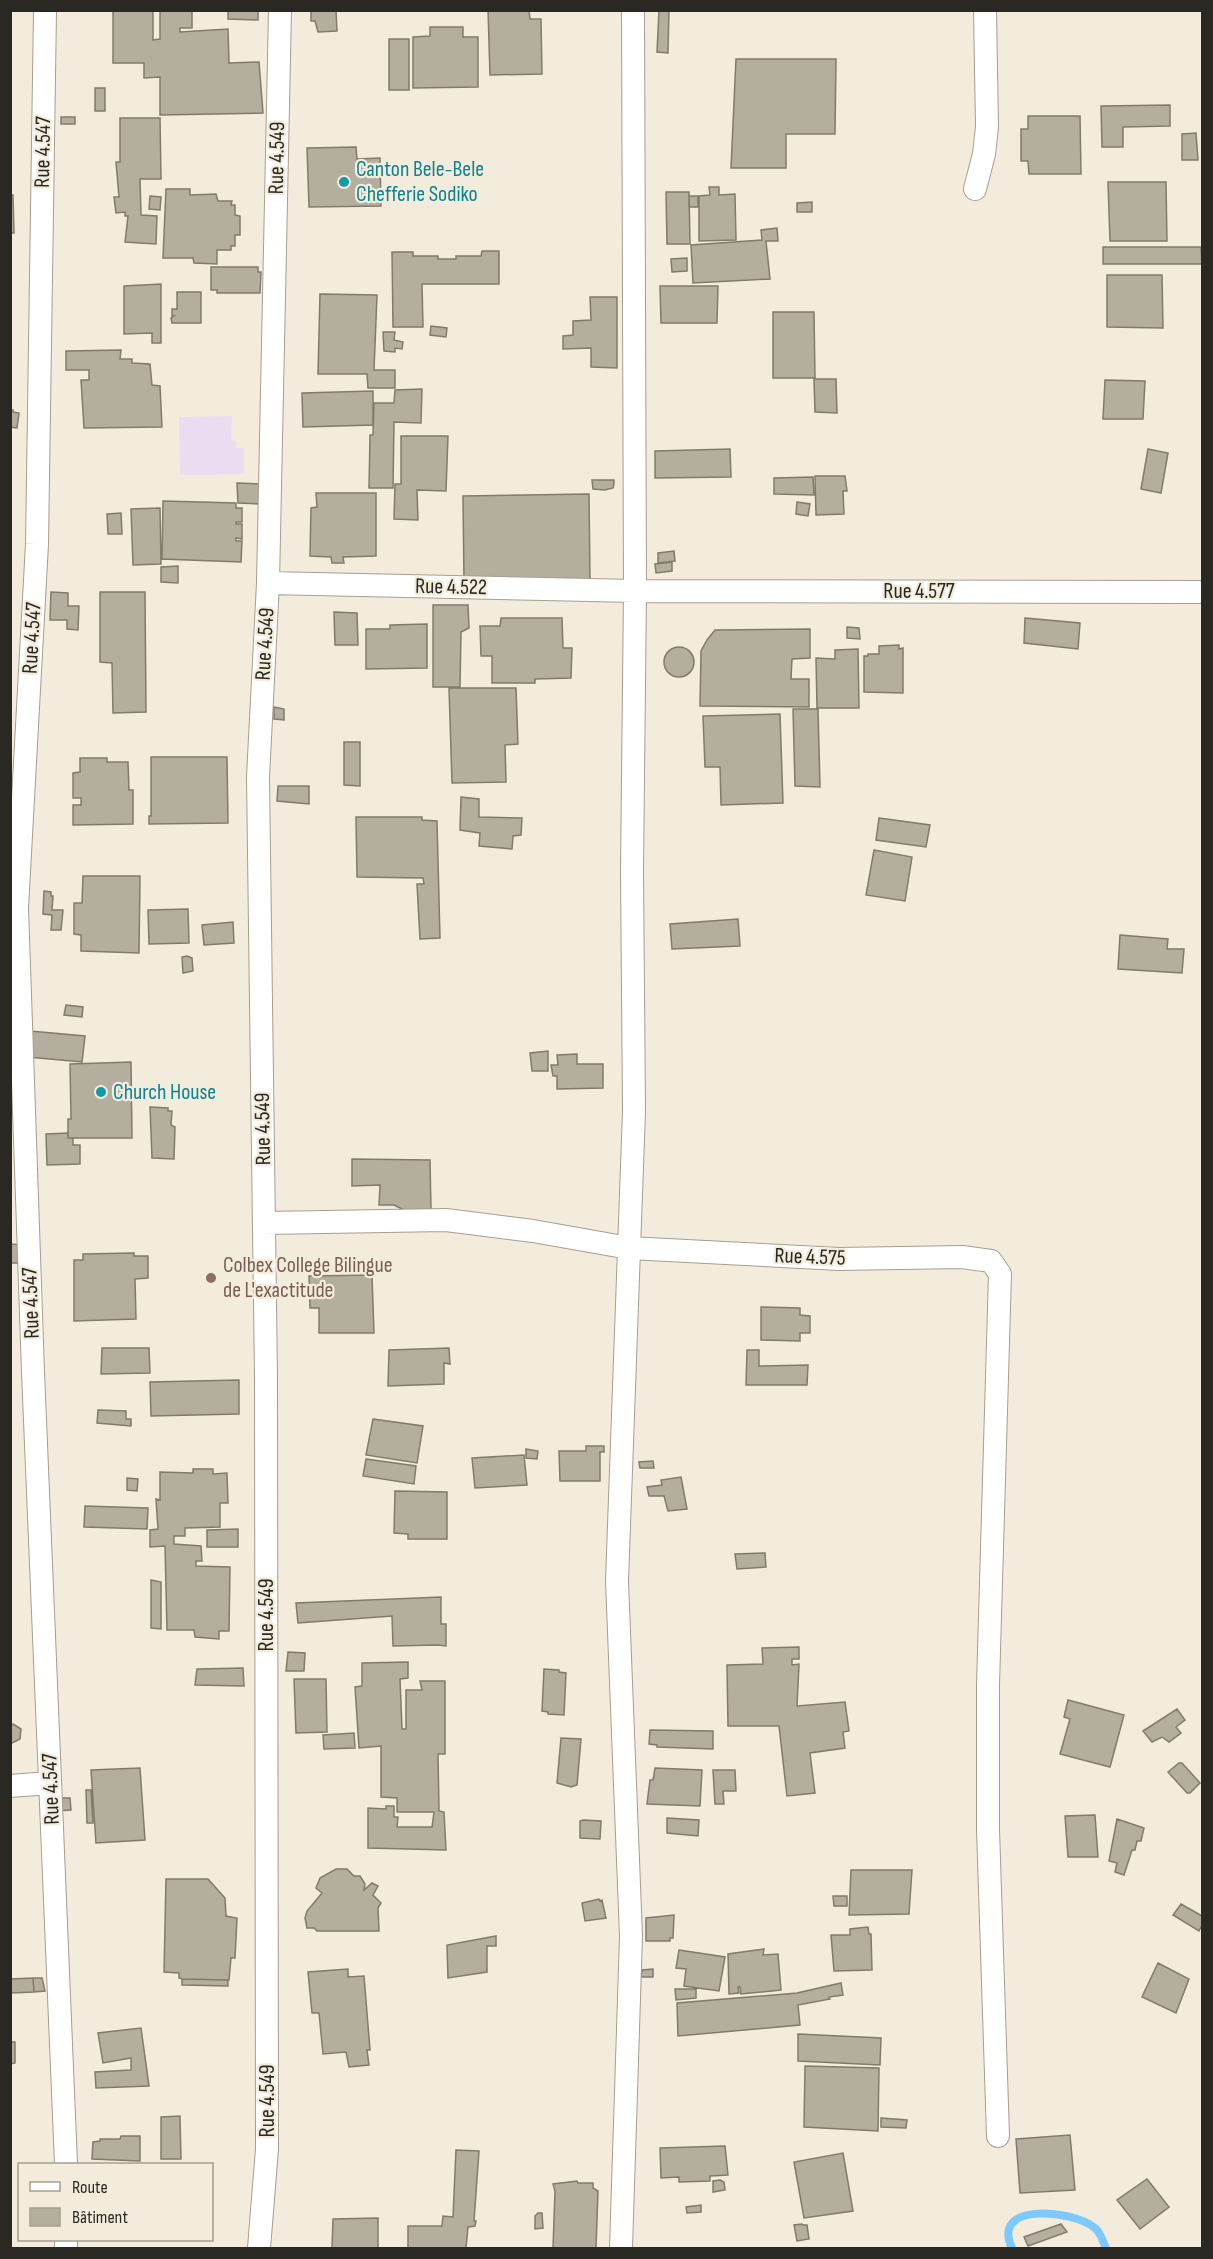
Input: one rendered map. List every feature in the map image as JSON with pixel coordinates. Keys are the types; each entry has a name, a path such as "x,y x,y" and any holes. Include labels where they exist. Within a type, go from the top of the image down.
{"street":[{"name":"Rue 4.547","path":"45,10 37,544 17,908 66,2163"},
{"name":"Rue 4.549","path":"259,2248 267,2149 264,1223 258,777 267,583 280,10"},
{"path":"621,2248 631,1936 617,1581 634,1111 633,10"},
{"path":"975,189 984,154 987,127 985,10"},
{"name":"Rue 4.522","path":"267,583 635,591"},
{"name":"Rue 4.577","path":"635,591 1203,592"},
{"name":"Rue 4.575","path":"264,1223 446,1220 533,1231 629,1248 839,1259 962,1257 991,1261 1000,1274 988,1685 988,1828 998,2136"},
{"path":"10,1786 50,1783"}],"shaded area":[{"path":"232,416 231,440 236,441 236,448 244,448 244,474 180,475 179,417"}],"building":[{"path":"113,10 153,10 153,40 160,39 160,10 192,10 192,28 180,28 180,32 228,29 229,63 259,62 263,113 160,115 160,77 144,78 144,63 113,63"},
{"path":"228,10 258,10 258,20 228,19"},
{"path":"311,10 336,10 337,31 318,32 315,21 311,21"},
{"path":"488,10 529,10 530,19 541,19 542,74 490,75"},
{"path":"659,10 669,10 668,53 657,52"},
{"path":"430,27 463,27 463,37 478,37 478,87 413,88 413,37 430,36"},
{"path":"389,39 409,39 409,90 389,90"},
{"path":"736,59 836,59 835,134 786,134 786,168 731,168"},
{"path":"95,88 105,88 105,111 95,111"},
{"path":"1170,105 1170,126 1123,127 1123,147 1102,147 1101,106"},
{"path":"1028,116 1080,116 1081,174 1029,174 1028,161 1021,161 1021,129 1028,129"},
{"path":"61,117 75,117 75,124 61,124"},
{"path":"120,118 160,118 161,179 140,179 141,215 157,216 156,244 125,242 128,216 125,216 125,212 116,213 114,197 119,197 116,162 120,162"},
{"path":"1196,133 1198,160 1182,160 1182,134"},
{"name":"Canton Bele-Bele Chefferie Sodiko","path":"356,147 357,159 380,158 381,206 309,207 307,148"},
{"path":"1108,182 1166,182 1167,241 1110,241"},
{"path":"709,187 719,187 719,195 735,194 736,240 699,241 699,196 710,195"},
{"path":"166,189 190,189 190,195 216,194 218,201 232,201 231,205 235,205 235,215 240,216 240,235 235,235 235,246 231,246 231,250 217,250 217,264 194,263 193,258 163,258"},
{"path":"666,192 689,192 690,244 667,244"},
{"path":"10,195 13,195 14,233 10,233"},
{"path":"150,196 161,197 160,210 149,209"},
{"path":"689,196 698,196 698,207 689,207"},
{"path":"812,202 812,212 797,212 797,203"},
{"path":"777,228 778,241 766,241 770,279 693,283 691,245 762,240 761,230"},
{"path":"1103,247 1201,247 1202,264 1103,264"},
{"path":"482,251 499,251 499,284 422,284 423,327 393,327 392,252 413,252 413,256 456,259 456,256 481,256"},
{"path":"687,258 687,271 672,272 671,259"},
{"path":"211,267 258,267 258,272 261,272 260,293 217,293 217,290 211,290"},
{"path":"1107,275 1162,275 1163,328 1107,327"},
{"path":"161,284 161,343 152,343 152,333 124,334 124,286"},
{"path":"660,286 718,286 717,323 661,323"},
{"path":"177,292 201,292 201,323 172,323 171,318 174,316 172,316 172,309 177,309"},
{"path":"320,294 377,295 374,370 395,370 395,388 368,388 367,374 318,374"},
{"path":"590,297 617,297 617,368 591,367 591,348 563,349 563,336 573,335 573,321 591,320"},
{"path":"773,312 814,312 815,378 773,378"},
{"path":"431,326 447,328 446,337 430,335"},
{"path":"383,332 395,332 394,340 403,342 402,349 395,348 395,352 384,351"},
{"path":"121,350 120,359 132,359 132,363 150,364 152,385 160,386 162,427 84,428 81,380 89,380 89,370 66,370 66,351"},
{"path":"814,379 836,379 837,413 815,412"},
{"path":"1105,380 1145,381 1143,419 1103,419"},
{"path":"422,389 421,423 394,422 393,488 369,488 370,435 373,435 374,403 394,403 395,390"},
{"path":"373,391 373,425 303,427 302,393"},
{"path":"10,410 19,413 17,428 10,427"},
{"path":"401,436 448,436 446,491 417,490 418,520 394,519 395,484 401,484"},
{"path":"730,449 731,477 655,478 655,451"},
{"path":"1148,449 1168,453 1161,493 1141,489"},
{"path":"815,476 845,476 847,491 843,491 844,514 816,515"},
{"path":"813,477 814,495 774,494 774,478"},
{"path":"592,480 614,480 613,488 593,489"},
{"path":"237,483 261,484 262,504 238,503"},
{"path":"316,493 376,493 376,556 343,557 344,563 332,563 331,557 310,556 311,508 317,507"},
{"path":"589,494 590,580 464,582 463,496"},
{"path":"163,501 236,503 236,508 242,508 242,522 236,522 236,524 242,524 242,539 236,538 236,541 242,541 241,562 162,559"},
{"path":"797,502 810,504 808,516 796,514"},
{"path":"160,508 161,564 133,565 131,509"},
{"path":"121,513 122,534 108,534 107,514"},
{"path":"674,551 675,561 658,563 658,553"},
{"path":"672,562 672,571 656,573 655,564"},
{"path":"178,566 178,583 161,582 161,567"},
{"path":"51,592 68,593 68,606 79,606 78,630 67,629 67,620 50,620"},
{"path":"100,592 145,592 146,712 113,713 112,663 100,662"},
{"path":"433,605 468,605 469,628 461,632 460,687 433,687"},
{"path":"334,612 357,613 358,645 335,645"},
{"path":"501,618 562,618 563,648 572,648 571,678 535,679 535,683 492,683 492,656 481,656 480,626 500,626"},
{"path":"1025,618 1080,623 1078,649 1024,643"},
{"path":"427,624 427,668 366,669 366,629 390,629 390,625"},
{"path":"847,627 859,628 860,639 847,638"},
{"path":"810,629 810,658 792,659 791,679 809,679 809,707 700,706 701,651 715,630"},
{"path":"899,645 899,649 903,648 903,693 864,692 864,656 879,654 879,646"},
{"path":"679,647 690,651 694,662 690,673 679,677 668,673 664,662 668,651"},
{"path":"858,649 859,708 817,708 816,658 835,659 835,650"},
{"path":"449,688 516,688 518,744 505,745 506,782 452,783"},
{"path":"274,707 284,709 284,720 274,719"},
{"path":"793,709 818,709 820,787 795,786"},
{"path":"780,714 783,803 721,805 720,767 705,767 703,716"},
{"path":"344,742 360,742 360,786 344,785"},
{"path":"151,757 227,757 228,823 149,824"},
{"path":"80,758 107,758 107,762 128,762 129,790 133,790 133,824 73,825 73,805 81,805 81,798 73,798 73,773 80,772"},
{"path":"278,786 309,786 309,804 277,801"},
{"path":"461,797 479,799 479,817 522,818 521,835 513,836 512,849 479,846 480,833 460,830"},
{"path":"356,817 422,817 422,820 437,821 440,938 420,939 417,884 424,884 423,878 357,877"},
{"path":"879,818 930,825 926,847 876,840"},
{"path":"874,850 912,857 905,901 866,895"},
{"path":"83,876 140,876 139,953 81,951 81,935 74,934 74,903 82,903"},
{"path":"44,891 51,892 53,896 52,910 63,910 61,930 51,930 52,915 43,914"},
{"path":"188,909 189,943 149,944 148,910"},
{"path":"738,919 740,946 672,949 670,924"},
{"path":"233,922 234,943 204,945 202,925"},
{"path":"1120,935 1168,939 1167,949 1184,949 1182,973 1118,969"},
{"path":"182,957 192,958 193,971 183,973"},
{"path":"66,1005 83,1007 82,1017 64,1015"},
{"path":"30,1031 85,1036 82,1062 28,1057"},
{"path":"548,1051 548,1071 532,1071 530,1053"},
{"path":"577,1054 577,1064 603,1064 603,1088 557,1089 557,1076 553,1076 551,1065 558,1065 557,1055"},
{"name":"Church House","path":"131,1062 132,1138 68,1138 68,1119 71,1119 70,1064"},
{"path":"150,1107 168,1108 168,1111 172,1111 171,1125 175,1127 174,1159 152,1158"},
{"path":"68,1133 68,1138 73,1138 73,1145 80,1145 80,1164 47,1165 46,1134"},
{"path":"352,1159 430,1160 431,1210 404,1210 394,1205 379,1205 380,1185 352,1186"},
{"path":"10,1244 23,1245 23,1263 10,1263"},
{"path":"134,1253 134,1256 148,1256 148,1278 135,1279 136,1319 74,1321 74,1260 83,1260 83,1254"},
{"path":"372,1275 374,1333 319,1333 319,1308 310,1308 309,1276"},
{"path":"761,1307 800,1308 800,1315 810,1316 810,1333 800,1333 800,1341 761,1340"},
{"path":"102,1348 149,1348 150,1373 101,1374"},
{"path":"449,1348 450,1364 444,1363 444,1384 388,1386 389,1350"},
{"path":"747,1350 759,1350 759,1366 808,1365 807,1385 746,1385"},
{"path":"239,1380 239,1414 151,1416 150,1382"},
{"path":"98,1410 126,1411 126,1419 131,1419 131,1426 97,1423"},
{"path":"373,1419 423,1426 417,1463 366,1455"},
{"path":"586,1446 604,1446 604,1452 600,1452 600,1481 560,1481 559,1451 586,1451"},
{"path":"526,1449 538,1451 537,1459 526,1458"},
{"path":"524,1455 527,1485 475,1488 472,1458"},
{"path":"366,1459 416,1466 414,1484 363,1476"},
{"path":"653,1461 654,1468 640,1468 639,1462"},
{"path":"193,1469 213,1469 213,1474 227,1473 228,1503 220,1503 220,1527 185,1528 185,1536 174,1536 174,1544 201,1546 202,1561 196,1561 196,1566 230,1567 229,1631 219,1631 219,1639 195,1637 194,1630 167,1630 165,1546 150,1547 150,1530 158,1529 156,1499 160,1500 160,1472 193,1473"},
{"path":"681,1477 687,1509 668,1511 664,1496 649,1496 647,1487 662,1485 661,1480"},
{"path":"127,1478 138,1479 137,1491 127,1490"},
{"path":"395,1491 447,1492 447,1539 408,1539 408,1534 394,1533"},
{"path":"85,1506 148,1508 147,1529 84,1527"},
{"path":"238,1529 238,1547 207,1547 207,1530"},
{"path":"765,1553 766,1567 737,1569 735,1554"},
{"path":"151,1580 161,1582 161,1629 151,1628"},
{"path":"441,1597 441,1624 446,1624 446,1646 393,1646 392,1616 298,1623 296,1603"},
{"path":"799,1647 799,1659 792,1659 792,1665 799,1664 797,1706 845,1702 849,1731 843,1732 845,1748 810,1753 815,1793 787,1796 779,1726 728,1726 727,1665 763,1664 762,1648"},
{"path":"288,1652 305,1653 304,1671 286,1671"},
{"path":"408,1662 408,1678 400,1679 402,1729 406,1729 406,1690 422,1690 420,1681 445,1681 445,1754 438,1754 439,1811 444,1812 446,1850 368,1848 368,1808 386,1809 386,1806 394,1806 394,1817 398,1817 397,1827 432,1827 434,1812 397,1812 397,1798 381,1797 381,1746 359,1748 355,1687 362,1686 362,1663"},
{"path":"243,1668 244,1686 195,1685 197,1669"},
{"path":"544,1669 566,1673 564,1715 548,1714 542,1711"},
{"path":"294,1679 326,1679 327,1732 296,1733"},
{"path":"1068,1700 1124,1715 1110,1767 1060,1754 1070,1719 1064,1717"},
{"path":"1177,1709 1185,1720 1176,1727 1181,1733 1169,1742 1162,1737 1152,1742 1143,1731"},
{"path":"13,1724 21,1729 20,1739 10,1744 10,1725"},
{"path":"650,1730 713,1731 713,1749 657,1747 657,1745 649,1744"},
{"path":"354,1733 355,1748 324,1749 323,1735"},
{"path":"561,1738 581,1739 577,1785 571,1787 557,1783"},
{"path":"1182,1763 1200,1783 1190,1793 1187,1793 1168,1772"},
{"path":"140,1768 145,1840 96,1843 91,1770"},
{"path":"655,1768 702,1770 700,1806 647,1804 650,1780 653,1780"},
{"path":"713,1770 735,1770 736,1791 723,1791 724,1804 715,1804"},
{"path":"86,1790 91,1790 93,1823 87,1823"},
{"path":"55,1798 70,1798 71,1810 57,1811"},
{"path":"1095,1815 1098,1857 1068,1857 1065,1816"},
{"path":"667,1818 699,1820 698,1836 667,1833"},
{"path":"1117,1819 1144,1828 1141,1841 1137,1841 1135,1850 1132,1850 1124,1875 1115,1872 1117,1863 1109,1861"},
{"path":"580,1821 601,1821 600,1839 580,1838"},
{"path":"336,1869 347,1869 354,1876 360,1876 365,1884 364,1890 372,1883 378,1886 373,1895 381,1903 378,1908 379,1931 317,1931 314,1928 307,1928 305,1918 307,1911 322,1893 316,1888 320,1878"},
{"path":"851,1870 912,1870 909,1914 849,1915"},
{"path":"166,1879 208,1879 225,1898 226,1916 237,1918 235,1958 231,1958 229,1980 182,1979 179,1978 179,1973 164,1972"},
{"path":"833,1896 847,1896 847,1906 834,1906"},
{"path":"602,1900 606,1918 585,1921 582,1903"},
{"path":"1181,1904 1202,1916 1199,1931 1173,1915"},
{"path":"674,1915 673,1938 670,1938 670,1941 646,1941 646,1918"},
{"path":"868,1927 869,1934 871,1934 872,1970 834,1971 831,1935 850,1935 850,1929"},
{"path":"496,1936 496,1946 487,1946 487,1972 448,1978 447,1945"},
{"path":"764,1949 763,1955 778,1954 781,1990 741,1994 740,1987 738,1987 739,1993 729,1994 728,1954"},
{"path":"679,1950 725,1957 719,1991 684,1986 686,1969 676,1968"},
{"path":"1158,1963 1189,1979 1176,2013 1142,1997"},
{"path":"348,1969 348,1977 364,1976 370,2050 367,2050 369,2065 349,2067 346,2052 323,2054 319,2013 312,2013 308,1972"},
{"path":"653,1969 653,1977 641,1977 642,1970"},
{"path":"33,1978 42,1978 45,1991 34,1992"},
{"path":"33,1978 34,1992 10,1993 10,1979"},
{"path":"182,1979 228,1980 228,1986 182,1985"},
{"path":"841,1983 843,1995 798,2005 800,2025 678,2036 677,2003 797,1993"},
{"path":"675,1989 696,1989 696,1998 676,2000"},
{"path":"141,2028 149,2086 96,2088 95,2072 131,2070 131,2058 103,2063 98,2033"},
{"path":"798,2034 881,2038 880,2065 798,2061"},
{"path":"10,2042 15,2042 15,2063 10,2064"},
{"path":"805,2066 879,2068 878,2131 804,2127"},
{"path":"180,2116 181,2159 161,2159 161,2117"},
{"path":"881,2118 907,2120 906,2128 881,2127"},
{"path":"1070,2135 1075,2190 1020,2193 1016,2139"},
{"path":"121,2136 140,2136 140,2161 92,2159 93,2142 100,2141 100,2139 120,2139"},
{"path":"725,2146 728,2175 710,2176 710,2181 679,2182 679,2177 661,2178 660,2148"},
{"path":"456,2150 479,2151 474,2221 476,2221 475,2226 468,2227 466,2248 408,2248 408,2226 442,2226 443,2216 453,2217"},
{"path":"843,2153 853,2211 804,2218 794,2162"},
{"path":"1147,2179 1169,2207 1140,2229 1117,2200"},
{"path":"577,2181 578,2183 593,2183 593,2188 598,2191 596,2248 553,2248 555,2191 553,2184"},
{"path":"713,2181 724,2182 725,2190 713,2192"},
{"path":"701,2205 701,2212 687,2213 686,2207"},
{"path":"542,2213 543,2228 535,2229 535,2216"},
{"path":"378,2218 378,2248 332,2248 333,2219"},
{"path":"1061,2224 1067,2232 1028,2246 1024,2237"},
{"path":"794,2225 807,2225 809,2239 797,2241"}],"waterway":[{"path":"1012,2248 1008,2233 1013,2223 1023,2216 1037,2214 1054,2214 1085,2222 1097,2230 1106,2248"}],"place":[{"name":"Canton Bele-Bele Chefferie Sodiko","path":"344,182"},
{"name":"Church House","path":"101,1092"},
{"name":"Colbex College Bilingue de L'exactitude","path":"211,1278"}]}
